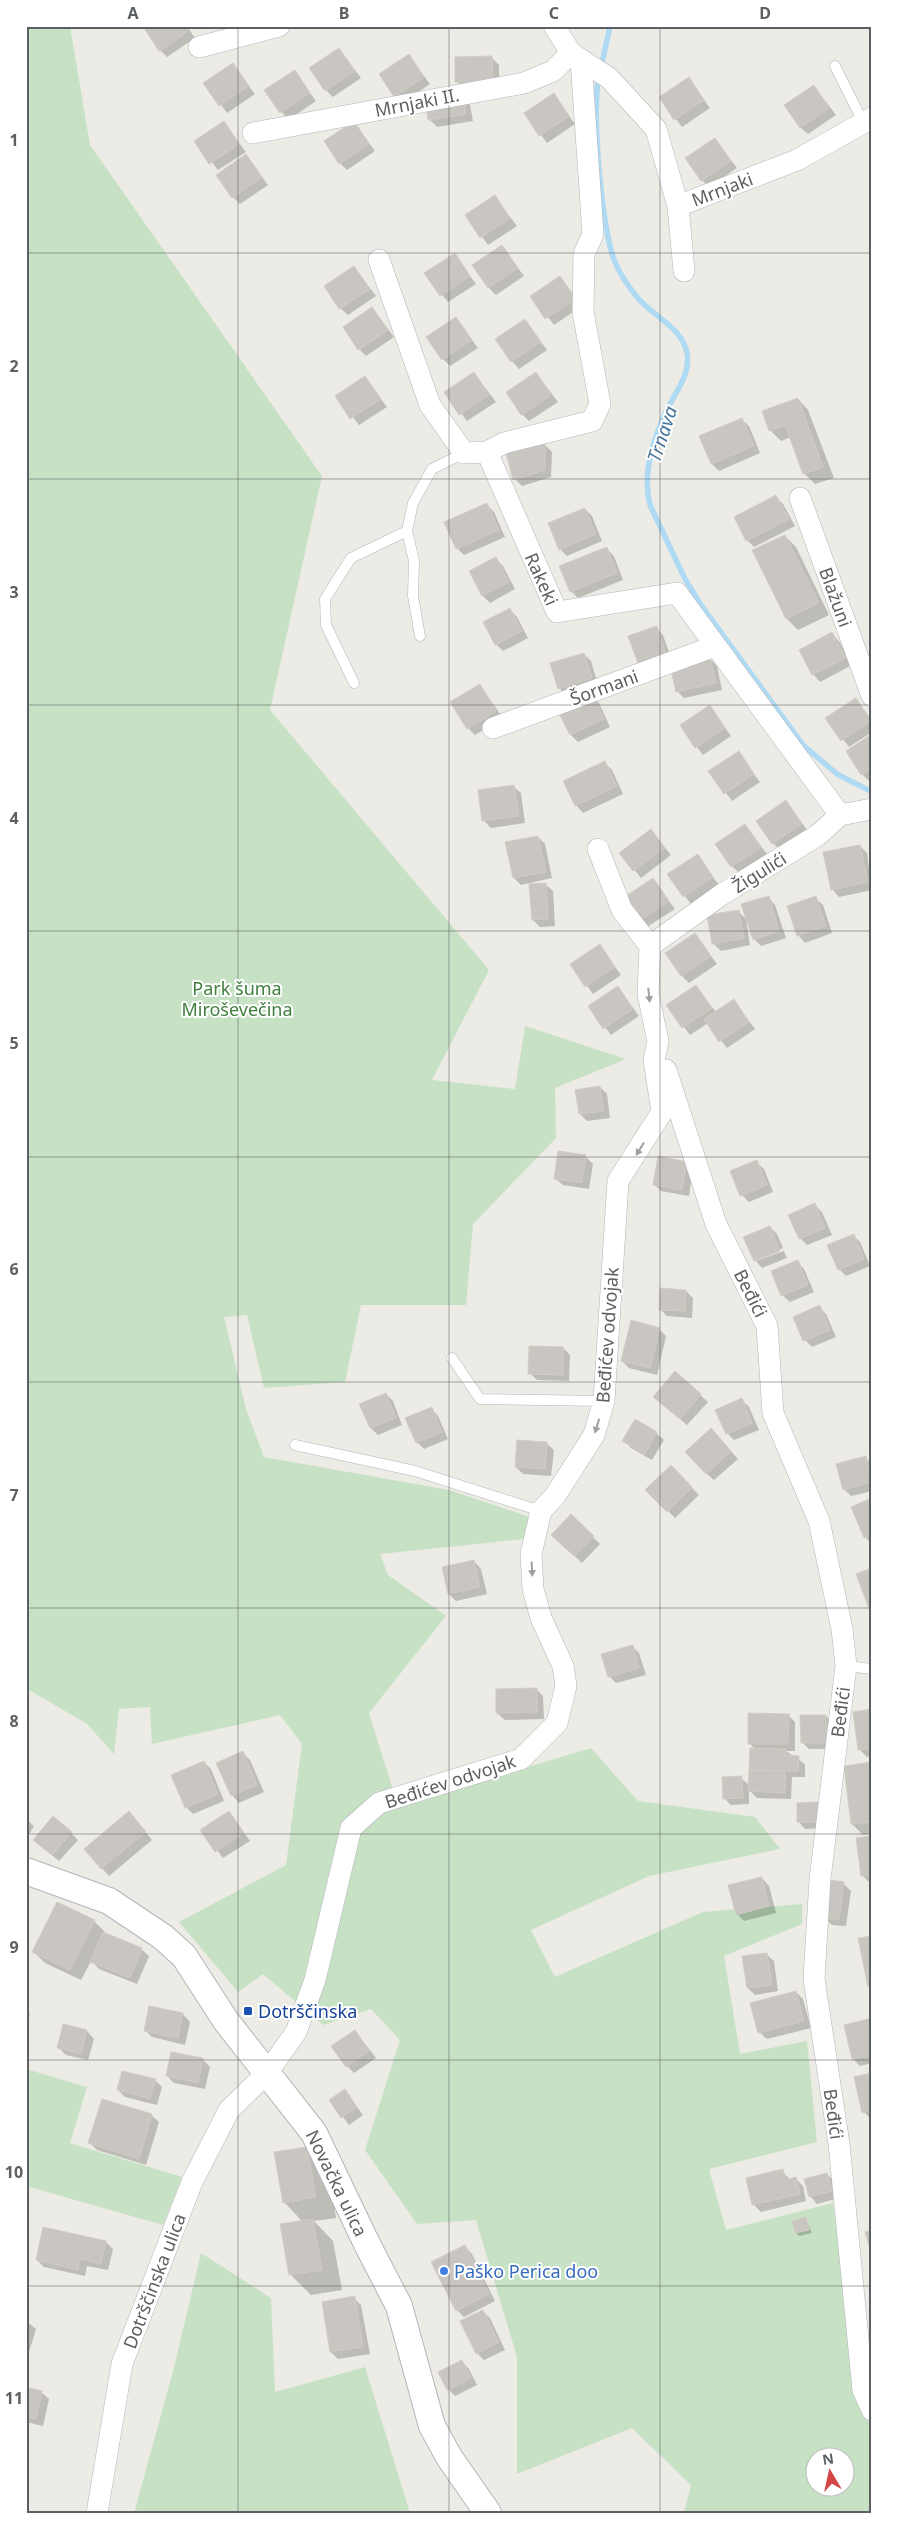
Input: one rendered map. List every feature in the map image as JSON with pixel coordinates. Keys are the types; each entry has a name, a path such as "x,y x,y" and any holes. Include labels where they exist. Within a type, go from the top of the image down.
{"street":[{"path":"199,47 279,26"},
{"path":"379,260 430,405 464,453 487,452 504,443 592,421 600,404 583,312 584,254 593,234 581,60 554,26"},
{"name":"Mrnjaki","path":"581,60 610,78 656,129 678,206 797,160 868,120"},
{"name":"Mrnjaki II.","path":"253,133 524,82 581,60"},
{"path":"678,206 684,271"},
{"name":"Rakeki","path":"487,452 557,612 677,593 840,815"},
{"name":"Blažuni","path":"800,498 872,696"},
{"name":"Šormani","path":"493,728 715,646"},
{"path":"840,815 872,809"},
{"name":"Žigulići","path":"650,946 721,895 818,835 840,815"},
{"path":"598,849 622,910 650,946"},
{"name":"Beđićev odvojak","path":"267,2074 296,2032 314,1980 351,1828 379,1802 521,1759 557,1722 566,1686 563,1666 542,1618 533,1589 531,1554 541,1511 555,1496 594,1435 604,1401 618,1181 662,1112 654,1060 658,1041 648,994 650,946"},
{"name":"Beđići","path":"658,1041 716,1224 767,1326 773,1413 819,1521 842,1629 846,1666 820,1879 814,1979 863,2290 867,2389 872,2410"},
{"name":"Novačka ulica","path":"26,1871 109,1901 164,1937 184,1956 226,2021 299,2112 325,2152 366,2242 399,2306 432,2426 449,2457 488,2513"},
{"name":"Dotrščinska ulica","path":"97,2513 122,2364 192,2182 229,2110 267,2074"}],"lane":[{"path":"835,66 868,120"},
{"path":"420,636 413,596 414,561 407,531 413,503 432,469 464,453"},
{"path":"354,683 326,625 324,599 351,558 407,531"},
{"path":"452,1358 480,1399 604,1401"},
{"path":"295,1444 416,1470 541,1511"},
{"path":"846,1666 872,1669"}],"green space":[{"name":"Park šuma Miroševečina","path":"26,26 70,26 90,145 322,476 270,710 489,970 432,1080 515,1089 525,1026 626,1059 555,1088 556,1138 473,1224 466,1305 361,1305 345,1382 264,1388 247,1315 224,1317 246,1409 264,1457 449,1490 533,1518 524,1539 380,1554 388,1575 446,1616 369,1713 398,1806 591,1748 638,1801 755,1817 780,1849 649,1876 531,1930 555,1977 703,1912 802,1904 802,1924 724,1956 740,2054 807,2041 817,2142 709,2169 726,2230 833,2203 861,2398 872,2432 872,2513 684,2513 691,2485 632,2428 517,2474 517,2357 476,2220 417,2224 365,2150 400,2040 371,2009 323,2025 263,1974 238,1992 179,1922 286,1865 302,1744 280,1715 152,1744 150,1707 119,1709 114,1754 87,1724 29,1690 26,1685"},
{"path":"26,2069 87,2087 70,2143 182,2177 163,2225 26,2186"},
{"path":"201,2253 271,2298 275,2392 365,2367 410,2513 134,2513 174,2368"}],"building":[{"path":"146,26 186,26 189,31 159,51 144,28"},
{"path":"339,48 355,71 325,91 309,68"},
{"path":"409,54 424,77 394,97 379,74"},
{"path":"492,56 493,82 455,82 455,57"},
{"path":"233,63 249,86 219,106 203,83"},
{"path":"295,70 310,93 280,113 264,90"},
{"path":"689,77 704,100 674,120 659,97"},
{"path":"814,85 829,108 800,128 784,105"},
{"path":"554,93 569,116 539,136 524,113"},
{"path":"464,97 466,114 428,120 426,103"},
{"path":"224,121 239,144 209,164 194,141"},
{"path":"354,121 369,144 339,164 324,141"},
{"path":"715,138 731,161 701,181 685,158"},
{"path":"246,154 262,177 232,198 216,175"},
{"path":"495,195 510,218 480,238 465,215"},
{"path":"502,245 518,268 488,288 472,265"},
{"path":"455,253 470,276 440,296 424,273"},
{"path":"354,266 370,289 339,309 324,286"},
{"path":"560,276 576,299 545,319 530,296"},
{"path":"372,307 388,330 358,350 343,327"},
{"path":"456,317 472,340 442,360 426,337"},
{"path":"525,319 541,342 511,362 495,339"},
{"path":"474,372 489,395 459,415 444,392"},
{"path":"536,372 551,395 521,415 506,392"},
{"path":"365,376 381,399 350,419 335,396"},
{"path":"798,398 823,467 803,474 785,425 769,431 762,411"},
{"path":"742,418 754,446 711,464 699,436"},
{"path":"545,444 545,470 513,480 505,449"},
{"path":"776,495 789,519 746,541 734,517"},
{"path":"487,503 499,530 456,549 444,522"},
{"path":"585,508 596,534 559,550 548,523"},
{"path":"785,535 819,603 786,619 752,550"},
{"path":"607,547 617,573 570,592 559,566"},
{"path":"496,557 509,582 482,596 469,571"},
{"path":"510,608 522,631 495,645 483,622"},
{"path":"657,626 666,654 638,663 628,636"},
{"path":"832,632 846,658 812,675 799,650"},
{"path":"584,653 592,678 558,689 550,663"},
{"path":"710,658 716,683 676,692 670,666"},
{"path":"480,684 496,711 467,729 450,702"},
{"path":"592,694 604,719 570,735 558,711"},
{"path":"856,698 871,721 841,741 825,718"},
{"path":"710,705 725,728 695,748 680,725"},
{"path":"872,734 872,768 861,775 846,751"},
{"path":"739,751 754,774 724,794 708,771"},
{"path":"605,761 617,786 575,806 563,781"},
{"path":"514,785 519,816 482,821 478,790"},
{"path":"786,800 802,824 772,844 756,821"},
{"path":"745,824 761,847 731,867 715,844"},
{"path":"651,829 665,848 633,871 619,853"},
{"path":"538,836 546,872 513,878 505,842"},
{"path":"860,845 868,882 831,890 823,852"},
{"path":"698,854 713,877 683,897 667,874"},
{"path":"653,878 669,901 639,921 623,898"},
{"path":"546,883 548,919 532,920 529,884"},
{"path":"769,896 779,931 753,940 741,904"},
{"path":"816,896 826,926 797,936 787,906"},
{"path":"739,910 744,938 712,944 707,915"},
{"path":"695,933 711,956 681,976 665,953"},
{"path":"600,944 615,967 585,987 570,964"},
{"path":"696,985 712,1008 682,1028 666,1005"},
{"path":"618,986 633,1009 603,1029 588,1006"},
{"path":"734,999 749,1022 719,1042 704,1019"},
{"path":"600,1086 604,1111 579,1114 575,1090"},
{"path":"558,1151 586,1155 582,1183 554,1179"},
{"path":"658,1156 687,1162 682,1190 653,1185"},
{"path":"757,1160 767,1185 740,1196 730,1171"},
{"path":"815,1203 825,1228 799,1239 788,1215"},
{"path":"770,1226 780,1251 754,1261 743,1237"},
{"path":"854,1234 864,1259 838,1270 827,1245"},
{"path":"798,1260 808,1285 781,1296 771,1271"},
{"path":"660,1288 686,1290 685,1311 659,1310"},
{"path":"820,1305 830,1330 803,1341 793,1317"},
{"path":"631,1320 660,1328 650,1368 621,1361"},
{"path":"529,1346 563,1347 563,1375 528,1374"},
{"path":"675,1371 701,1394 680,1419 653,1397"},
{"path":"386,1393 396,1418 370,1428 359,1404"},
{"path":"742,1398 752,1423 726,1434 715,1410"},
{"path":"432,1407 442,1432 416,1443 405,1418"},
{"path":"635,1419 657,1432 645,1454 622,1441"},
{"path":"711,1428 731,1451 706,1474 685,1452"},
{"path":"517,1440 547,1442 545,1469 515,1467"},
{"path":"866,1456 872,1482 843,1490 836,1464"},
{"path":"671,1465 692,1487 667,1512 645,1490"},
{"path":"872,1498 872,1534 864,1538 851,1507"},
{"path":"571,1514 594,1536 574,1556 551,1535"},
{"path":"474,1560 480,1587 448,1594 442,1567"},
{"path":"872,1568 872,1616 856,1574"},
{"path":"633,1645 639,1668 608,1677 601,1654"},
{"path":"537,1688 537,1712 496,1713 496,1689"},
{"path":"872,1709 872,1748 858,1750 853,1712"},
{"path":"748,1713 789,1714 788,1744 748,1744"},
{"path":"800,1715 826,1715 827,1743 801,1743"},
{"path":"750,1748 786,1749 786,1755 799,1756 798,1771 749,1770"},
{"path":"243,1751 257,1785 231,1796 216,1763"},
{"path":"204,1761 218,1794 185,1808 171,1775"},
{"path":"872,1762 872,1822 851,1824 844,1766"},
{"path":"749,1770 785,1771 785,1793 748,1791"},
{"path":"742,1776 743,1798 723,1799 722,1777"},
{"path":"819,1802 819,1822 797,1822 797,1803"},
{"path":"129,1811 146,1832 101,1869 84,1849"},
{"path":"229,1811 244,1833 215,1852 200,1830"},
{"path":"53,1816 72,1832 52,1855 33,1840"},
{"path":"872,1836 872,1875 861,1876 856,1838"},
{"path":"762,1877 769,1906 736,1915 728,1885"},
{"path":"829,1880 844,1882 839,1920 824,1918"},
{"path":"57,1902 95,1920 70,1970 32,1952"},
{"path":"103,1932 142,1948 130,1978 90,1962"},
{"path":"872,1936 872,1986 868,1987 858,1938"},
{"path":"767,1953 772,1985 747,1988 742,1956"},
{"path":"796,1991 804,2021 758,2033 750,2003"},
{"path":"149,2006 183,2013 178,2038 144,2031"},
{"path":"872,2018 872,2055 852,2059 844,2025"},
{"path":"63,2024 87,2030 81,2054 57,2048"},
{"path":"355,2030 369,2051 346,2067 331,2046"},
{"path":"171,2052 203,2058 198,2083 166,2076"},
{"path":"122,2071 156,2079 150,2099 117,2090"},
{"path":"872,2073 872,2110 862,2113 854,2077"},
{"path":"345,2089 357,2107 341,2118 329,2100"},
{"path":"102,2099 152,2114 139,2159 88,2143"},
{"path":"307,2147 316,2197 283,2203 274,2152"},
{"path":"783,2169 785,2180 796,2177 800,2194 752,2205 746,2178"},
{"path":"827,2173 832,2191 809,2197 804,2179"},
{"path":"806,2217 809,2230 795,2233 792,2221"},
{"path":"313,2219 322,2270 289,2275 280,2224"},
{"path":"43,2227 106,2241 101,2264 80,2259 78,2270 36,2260"},
{"path":"872,2230 872,2255 865,2232"},
{"path":"465,2245 489,2294 456,2311 431,2262"},
{"path":"355,2296 363,2347 330,2352 322,2302"},
{"path":"483,2310 499,2342 476,2354 460,2321"},
{"path":"462,2360 471,2378 447,2390 438,2372"},
{"path":"26,2387 42,2391 36,2419 26,2417"}],"waterway":[{"name":"Trnava","path":"601,68 610,26"},
{"name":"Trnava","path":"599,77 596,115 597,141 602,198 610,247 615,262 634,293 643,304 679,336 684,344 688,361 684,377 669,405 653,446 647,482 650,505 685,579 701,605 803,745 837,774 872,792"}],"place":[{"name":"Dotrščinska","path":"248,2011"},
{"name":"Paško Perica doo","path":"444,2271"}]}
